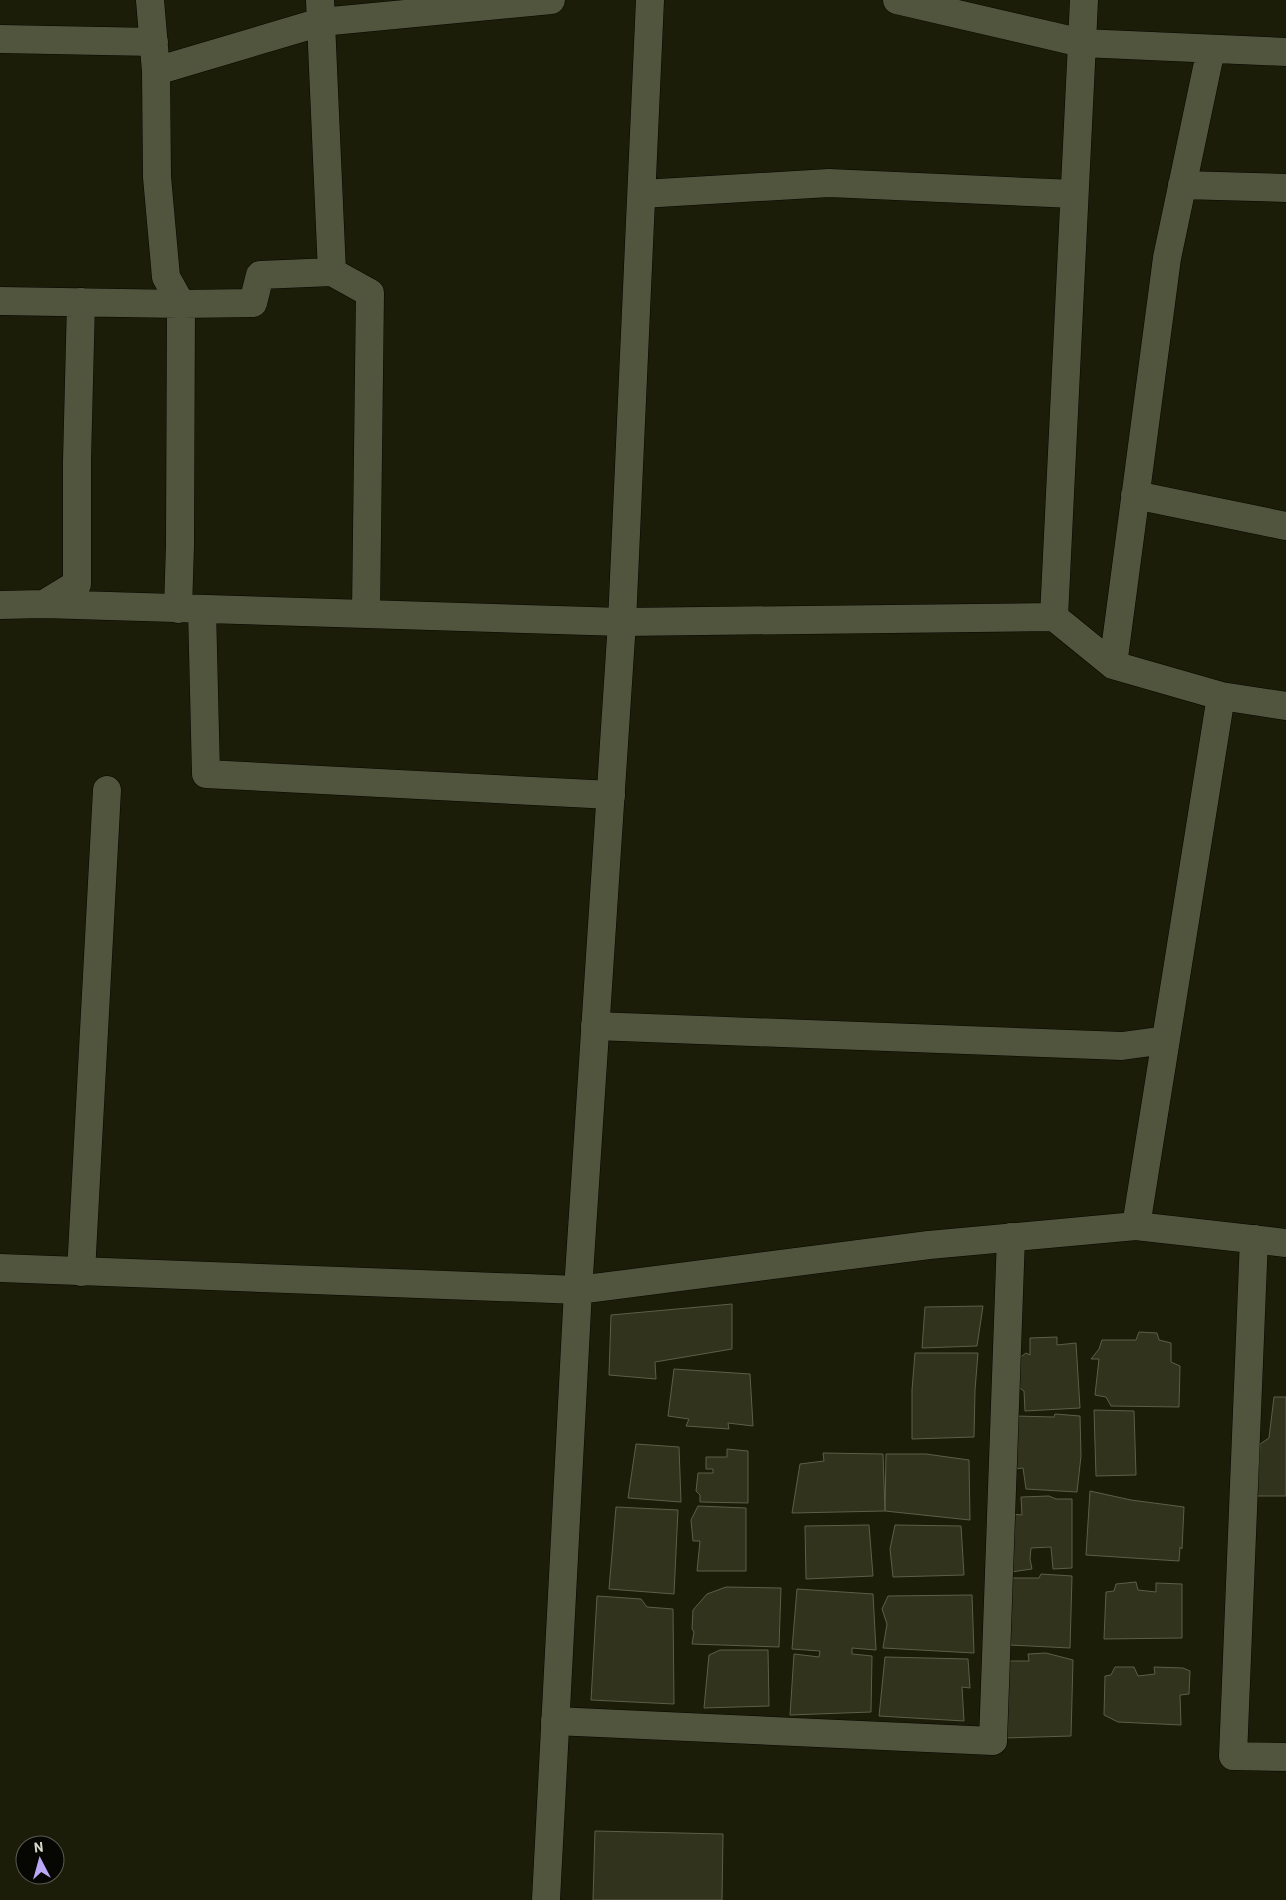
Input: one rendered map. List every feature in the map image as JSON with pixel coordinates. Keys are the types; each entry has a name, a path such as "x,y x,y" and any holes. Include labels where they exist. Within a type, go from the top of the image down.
{"street":[{"path":"150,0 156,71 157,177 166,277 181,304 180,545 190,609 206,774 611,795"},
{"path":"156,71 320,11 551,0"},
{"path":"546,1900 578,1290 622,622 650,0"},
{"path":"896,0 1082,43 1286,52"},
{"path":"1054,617 1084,0"},
{"path":"320,11 332,272"},
{"path":"0,39 154,42"},
{"path":"1113,665 1167,258 1211,49"},
{"path":"642,194 829,183 1074,194"},
{"path":"1182,186 1286,188"},
{"path":"0,301 181,304 253,303 260,275 332,272 370,293 366,614"},
{"path":"44,604 78,584 77,462 81,302"},
{"path":"1135,495 1286,526"},
{"path":"0,606 44,604 622,622 1054,617 1113,665 1221,696 1286,706"},
{"path":"1136,1226 1221,696"},
{"path":"81,1272 107,790"},
{"path":"595,1026 1122,1046 1166,1040"},
{"path":"0,1268 578,1290 929,1245 1136,1226 1286,1243"},
{"path":"556,1721 993,1741 1011,1237"},
{"path":"1254,1239 1233,1756 1286,1757"}],"building":[{"path":"732,1304 732,1349 655,1362 656,1379 609,1375 611,1315"},
{"path":"983,1306 977,1346 922,1348 925,1307"},
{"path":"1139,1332 1157,1333 1159,1340 1171,1343 1171,1362 1180,1366 1179,1407 1111,1406 1106,1397 1095,1395 1099,1359 1091,1359 1099,1349 1102,1340 1136,1340"},
{"path":"1057,1337 1057,1345 1076,1343 1080,1408 1025,1411 1024,1391 1015,1385 1015,1361 1026,1353 1030,1355 1030,1338"},
{"path":"915,1353 978,1353 974,1437 912,1439 912,1390"},
{"path":"674,1369 750,1374 753,1426 728,1423 729,1429 686,1426 689,1419 668,1416"},
{"path":"1274,1397 1286,1397 1286,1496 1257,1496 1260,1444 1269,1438"},
{"path":"1094,1410 1134,1411 1136,1475 1096,1476"},
{"path":"1055,1414 1080,1416 1081,1456 1077,1492 1026,1489 1023,1468 1014,1469 1014,1416 1054,1417"},
{"path":"636,1444 679,1447 681,1502 628,1498"},
{"path":"727,1449 748,1451 748,1503 700,1502 700,1495 696,1491 698,1473 713,1473 713,1469 706,1469 706,1457 727,1457"},
{"path":"823,1453 883,1454 885,1511 792,1513 800,1464 824,1461"},
{"path":"886,1454 926,1454 969,1460 970,1520 885,1511"},
{"path":"1090,1491 1131,1500 1184,1507 1182,1549 1180,1547 1179,1561 1086,1555"},
{"path":"1049,1496 1056,1499 1072,1499 1072,1568 1053,1569 1051,1547 1031,1548 1030,1559 1032,1569 1011,1572 1011,1514 1022,1515 1021,1497"},
{"path":"698,1506 746,1508 746,1571 697,1571 700,1541 693,1541 691,1520"},
{"path":"616,1507 678,1510 674,1594 609,1589"},
{"path":"869,1525 873,1576 806,1579 805,1526"},
{"path":"895,1525 961,1526 964,1575 893,1577 890,1549"},
{"path":"1041,1574 1072,1576 1070,1648 1009,1645 1008,1578 1039,1578"},
{"path":"1136,1582 1138,1590 1156,1592 1156,1583 1182,1584 1182,1638 1104,1639 1106,1592 1114,1591 1116,1584"},
{"path":"726,1587 781,1588 779,1647 692,1644 694,1632 692,1629 693,1610 707,1594"},
{"path":"797,1589 873,1594 876,1650 852,1648 852,1654 872,1656 871,1712 790,1715 794,1654 819,1657 820,1651 792,1649"},
{"path":"972,1595 974,1653 883,1648 887,1624 882,1609 888,1596"},
{"path":"597,1596 641,1599 647,1607 673,1609 674,1704 591,1700"},
{"path":"720,1650 768,1650 769,1706 704,1708 709,1655"},
{"path":"1046,1653 1073,1660 1071,1736 1005,1738 1008,1661 1029,1661 1028,1654"},
{"path":"885,1657 968,1659 970,1688 962,1687 964,1721 879,1716"},
{"path":"1115,1667 1134,1667 1138,1676 1155,1674 1154,1667 1183,1668 1190,1671 1189,1694 1180,1695 1181,1725 1118,1722 1104,1715 1105,1676 1111,1675"},
{"path":"595,1831 723,1834 722,1900 593,1900"}]}
